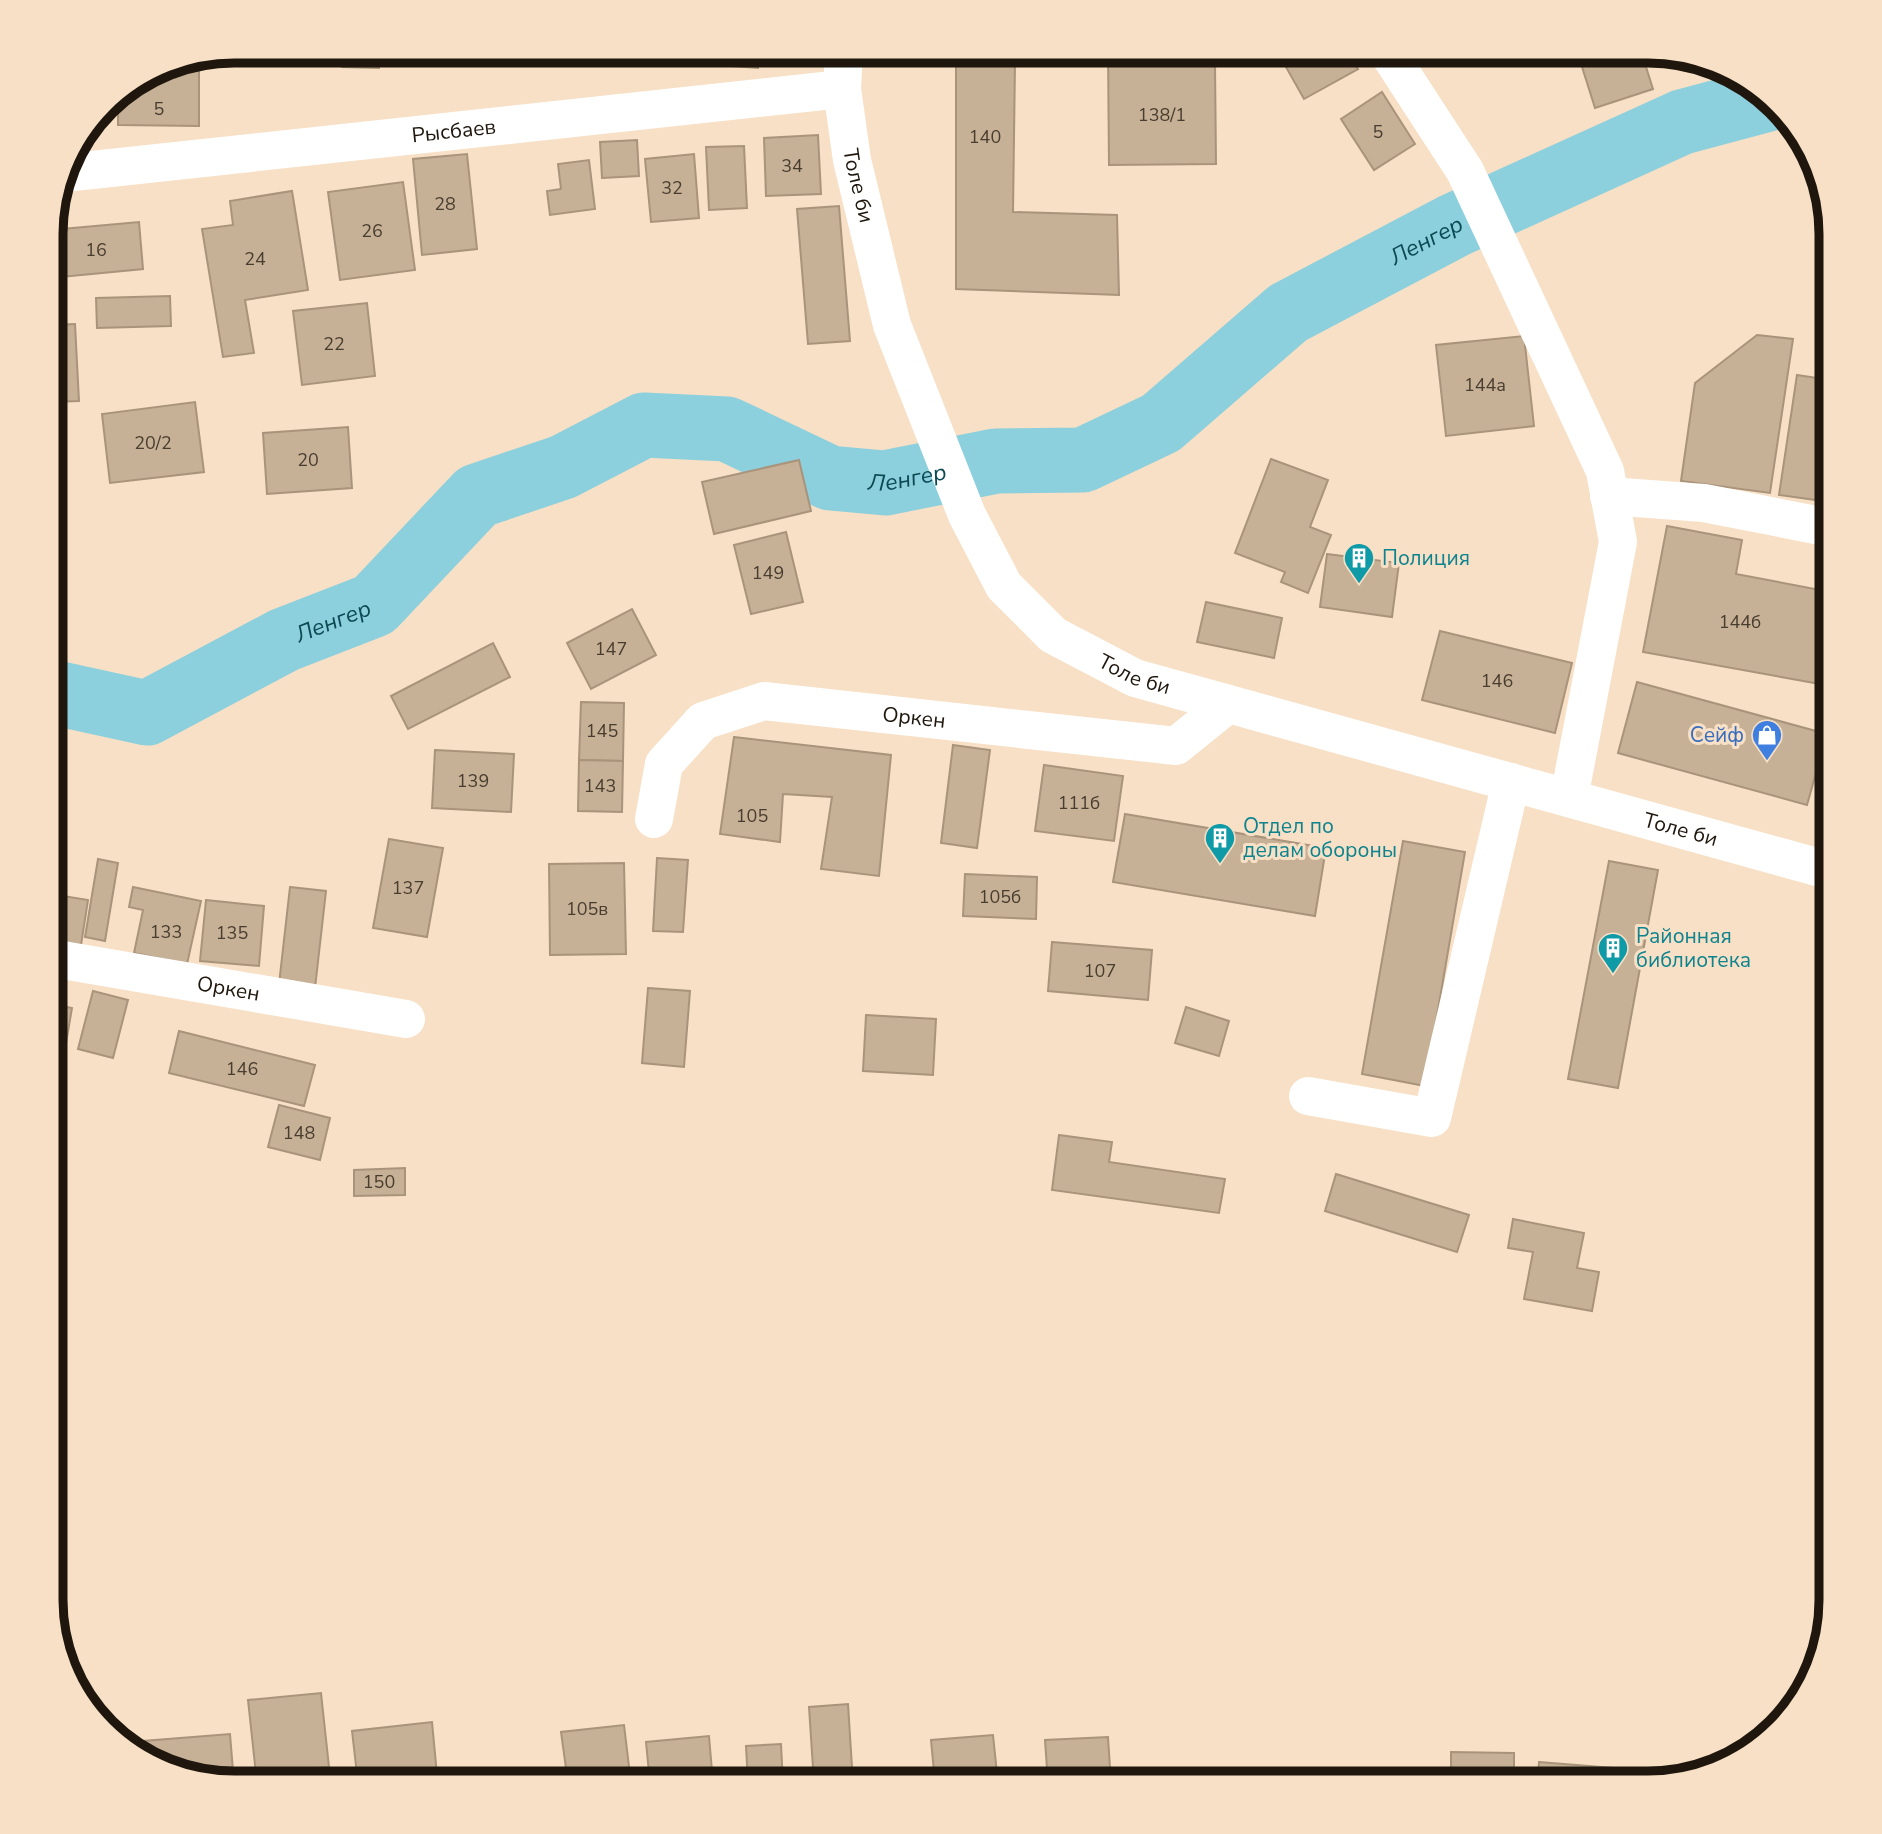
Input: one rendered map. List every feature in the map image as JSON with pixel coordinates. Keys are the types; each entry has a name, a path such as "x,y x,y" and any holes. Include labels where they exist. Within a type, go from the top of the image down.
{"street":[{"name":"Толе би","path":"843,63 842,89 852,160 892,325 967,515 1004,586 1053,635 1135,678 1819,868"},
{"path":"1395,63 1465,171 1605,471 1618,542 1569,798"},
{"name":"Рысбаев","path":"75,172 842,89"},
{"path":"1609,496 1704,503 1819,526"},
{"name":"Оркен","path":"654,819 664,764 703,721 764,701 1176,746 1228,704"},
{"path":"1308,1096 1432,1118 1511,782"},
{"name":"Оркен","path":"63,960 406,1019"}],"building":[{"path":"342,63 379,63 379,68 342,67"},
{"path":"690,63 758,63 758,68"},
{"path":"956,63 1015,63 1013,212 1117,215 1119,295 956,289"},
{"path":"1108,63 1215,65 1216,164 1109,165"},
{"path":"1284,63 1355,63 1358,69 1304,99"},
{"path":"1581,63 1645,63 1653,89 1595,108"},
{"path":"199,66 199,126 118,125 118,109 130,98 168,76"},
{"path":"1382,92 1415,144 1374,170 1341,119"},
{"path":"818,135 821,194 766,196 764,138"},
{"path":"637,140 639,176 602,178 600,142"},
{"path":"744,146 747,208 709,210 706,147"},
{"path":"467,154 477,249 422,255 413,159"},
{"path":"694,154 699,218 651,222 645,159"},
{"path":"589,160 595,209 550,215 547,191 561,189 558,164"},
{"path":"403,182 415,270 340,280 328,192"},
{"path":"292,191 308,290 245,300 254,353 223,357 202,229 233,225 230,201"},
{"path":"839,206 850,341 808,344 797,209"},
{"path":"139,222 143,269 63,277 63,229"},
{"path":"170,296 171,326 97,328 96,298"},
{"path":"367,303 375,376 302,385 293,311"},
{"path":"63,324 75,324 79,401 63,402"},
{"path":"1757,335 1793,339 1770,493 1681,481 1695,383"},
{"path":"1524,336 1534,426 1446,436 1436,345"},
{"path":"1797,375 1819,378 1819,476 1816,500 1779,495"},
{"path":"195,402 204,472 110,483 102,414"},
{"path":"348,427 352,488 267,494 263,433"},
{"path":"1271,459 1328,480 1310,527 1331,535 1308,593 1281,582 1285,572 1235,553"},
{"path":"799,460 811,511 714,534 702,482"},
{"path":"1667,526 1742,540 1736,574 1819,590 1819,684 1643,652"},
{"path":"786,532 803,602 751,614 734,545"},
{"name":"Полиция","path":"1327,554 1399,563 1392,617 1320,607"},
{"path":"1206,602 1282,618 1274,658 1197,642"},
{"path":"632,609 656,655 591,689 567,643"},
{"path":"1440,631 1572,663 1555,733 1422,700"},
{"path":"493,643 510,677 408,729 391,696"},
{"path":"1637,682 1819,732 1819,762 1807,805 1618,753"},
{"path":"581,702 624,703 623,761 579,760"},
{"path":"734,737 891,755 879,876 821,869 832,797 783,794 780,842 720,834"},
{"path":"953,745 990,750 977,848 941,843"},
{"path":"435,750 514,754 511,812 432,808"},
{"path":"579,760 623,761 622,812 578,811"},
{"path":"1044,765 1123,776 1114,841 1035,831"},
{"name":"Отдел по делам обороны","path":"1125,814 1326,848 1315,916 1113,882"},
{"path":"389,839 443,848 427,937 373,928"},
{"path":"1403,841 1465,852 1425,1086 1362,1074"},
{"path":"657,858 688,860 683,932 653,931"},
{"path":"98,859 118,863 105,941 85,937"},
{"name":"Районная библиотека","path":"1609,861 1658,870 1618,1088 1568,1079"},
{"path":"624,863 626,954 550,955 549,864"},
{"path":"965,874 1037,877 1036,919 963,916"},
{"path":"133,887 201,901 187,964 134,953 143,910 129,907"},
{"path":"290,887 326,891 315,988 279,984"},
{"path":"63,896 88,900 81,945 63,942"},
{"path":"206,900 264,906 259,966 200,961"},
{"path":"1052,942 1152,950 1148,1000 1048,991"},
{"path":"648,988 690,991 684,1067 642,1063"},
{"path":"93,991 128,1000 113,1058 78,1049"},
{"path":"63,1006 72,1008 63,1055"},
{"path":"1186,1007 1229,1021 1219,1056 1175,1043"},
{"path":"866,1015 936,1019 933,1075 863,1071"},
{"path":"179,1031 315,1065 304,1106 169,1073"},
{"path":"279,1105 330,1118 320,1160 268,1147"},
{"path":"1059,1135 1112,1142 1109,1162 1225,1179 1219,1213 1052,1190"},
{"path":"405,1168 405,1195 354,1196 354,1170"},
{"path":"1336,1174 1469,1215 1457,1252 1325,1211"},
{"path":"1513,1219 1584,1233 1577,1268 1599,1272 1592,1311 1524,1299 1533,1252 1508,1248"},
{"path":"321,1693 329,1767 256,1771 248,1700"},
{"path":"848,1704 852,1771 813,1771 809,1707"},
{"path":"432,1722 437,1771 357,1771 352,1731"},
{"path":"624,1725 630,1771 566,1771 561,1732"},
{"path":"230,1734 233,1771 212,1770 179,1762 148,1748 143,1741"},
{"path":"993,1735 997,1771 934,1771 931,1740"},
{"path":"709,1736 712,1771 649,1771 646,1742"},
{"path":"1108,1737 1110,1771 1047,1771 1045,1740"},
{"path":"781,1744 782,1771 747,1771 746,1746"},
{"path":"1451,1752 1514,1753 1514,1771 1451,1771"},
{"path":"1539,1762 1638,1770 1638,1771 1538,1771"}],"waterway":[{"name":"Ленгер","path":"63,695 147,713 284,640 374,605 477,496 563,467 644,425 727,429 830,478 885,483 996,461 1083,460 1161,423 1288,313 1455,225 1682,122 1757,102"}],"place":[{"name":"Полиция","path":"1359,585"},
{"name":"Сейф","path":"1767,762"},
{"name":"Отдел по делам обороны","path":"1220,865"},
{"name":"Районная библиотека","path":"1613,975"}]}
